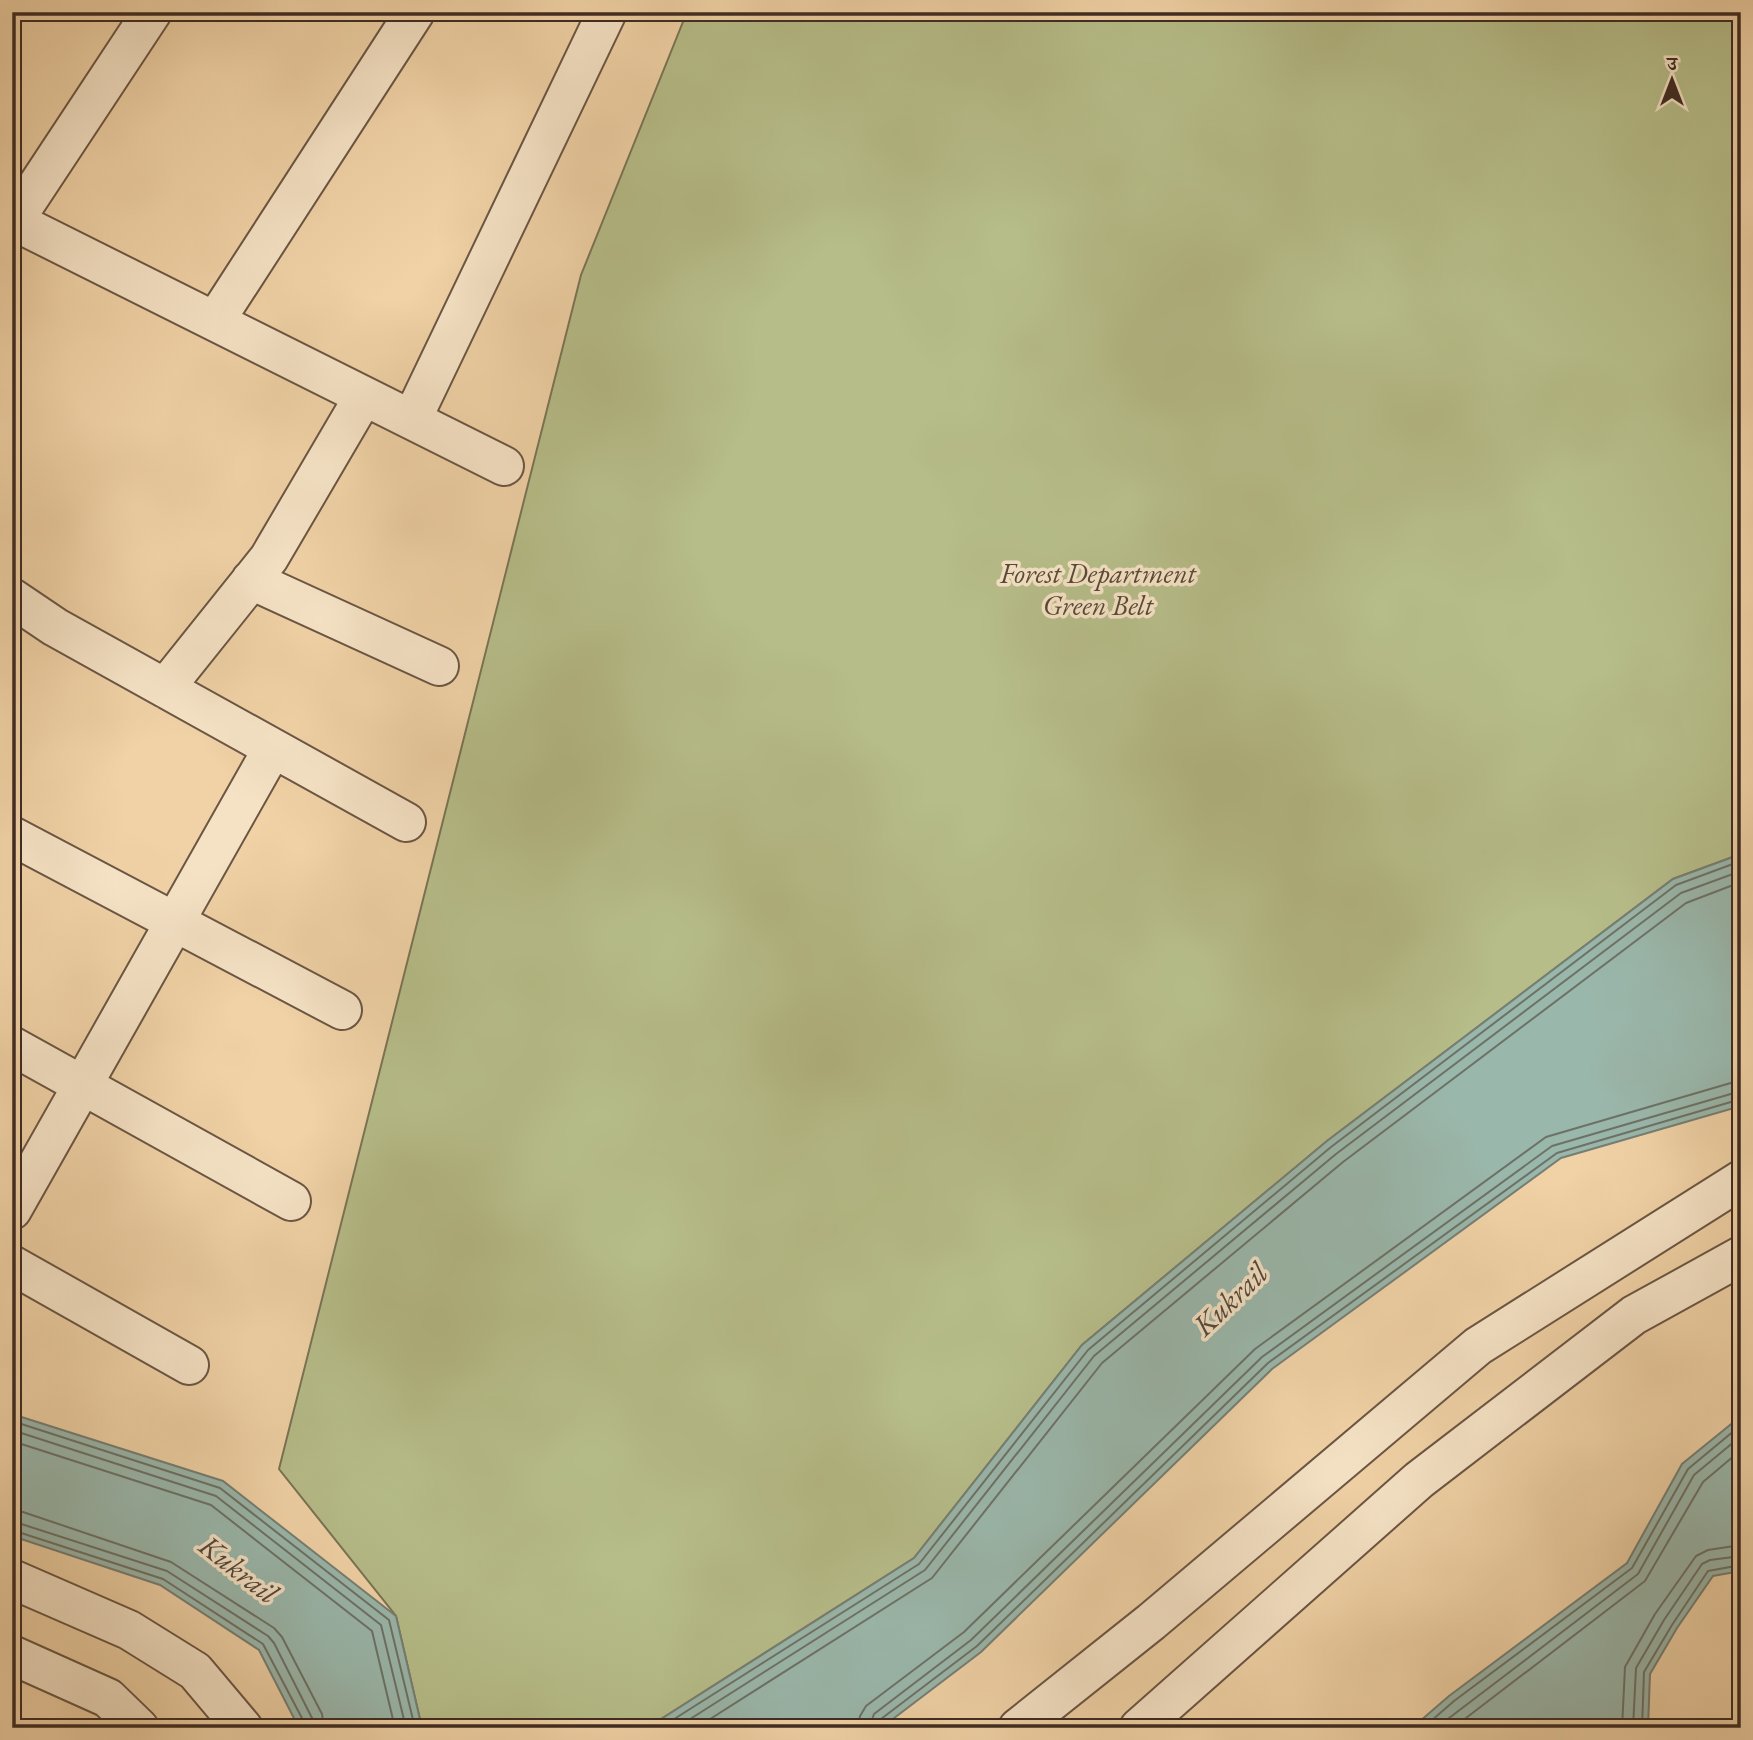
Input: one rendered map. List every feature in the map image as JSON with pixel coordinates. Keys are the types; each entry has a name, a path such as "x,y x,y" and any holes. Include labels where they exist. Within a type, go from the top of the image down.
{"street":[{"path":"152,12 13,220 504,466"},
{"path":"215,321 415,12"},
{"path":"412,419 607,12"},
{"path":"165,688 269,558 364,396"},
{"path":"251,580 439,666"},
{"path":"12,598 55,627 406,822"},
{"path":"12,1210 274,748"},
{"path":"12,836 342,1010"},
{"path":"12,1045 291,1201"},
{"path":"1018,1728 1152,1622 1478,1346 1741,1180"},
{"path":"1139,1728 1419,1480 1633,1315 1741,1256"},
{"path":"12,1265 189,1365"},
{"path":"12,1579 129,1630 195,1671 243,1728"},
{"path":"12,1654 108,1698 139,1728"}],"green space":[{"name":"Forest Department Green Belt","path":"687,12 1741,12 1741,854 1673,879 1327,1141 1082,1345 914,1558 647,1728 422,1728 396,1616 279,1469 581,275"}],"water":[{"name":"Kukrail","path":"1741,854 1741,1106 1561,1158 1272,1369 981,1652 881,1728 647,1728 914,1558 1082,1345 1327,1141 1673,879"},
{"name":"Kukrail","path":"12,1414 223,1481 396,1616 422,1728 299,1728 259,1650 160,1585 12,1536"},
{"path":"1741,1416 1741,1571 1713,1576 1677,1628 1650,1674 1648,1728 1412,1728 1449,1696 1627,1563 1682,1464"}]}
